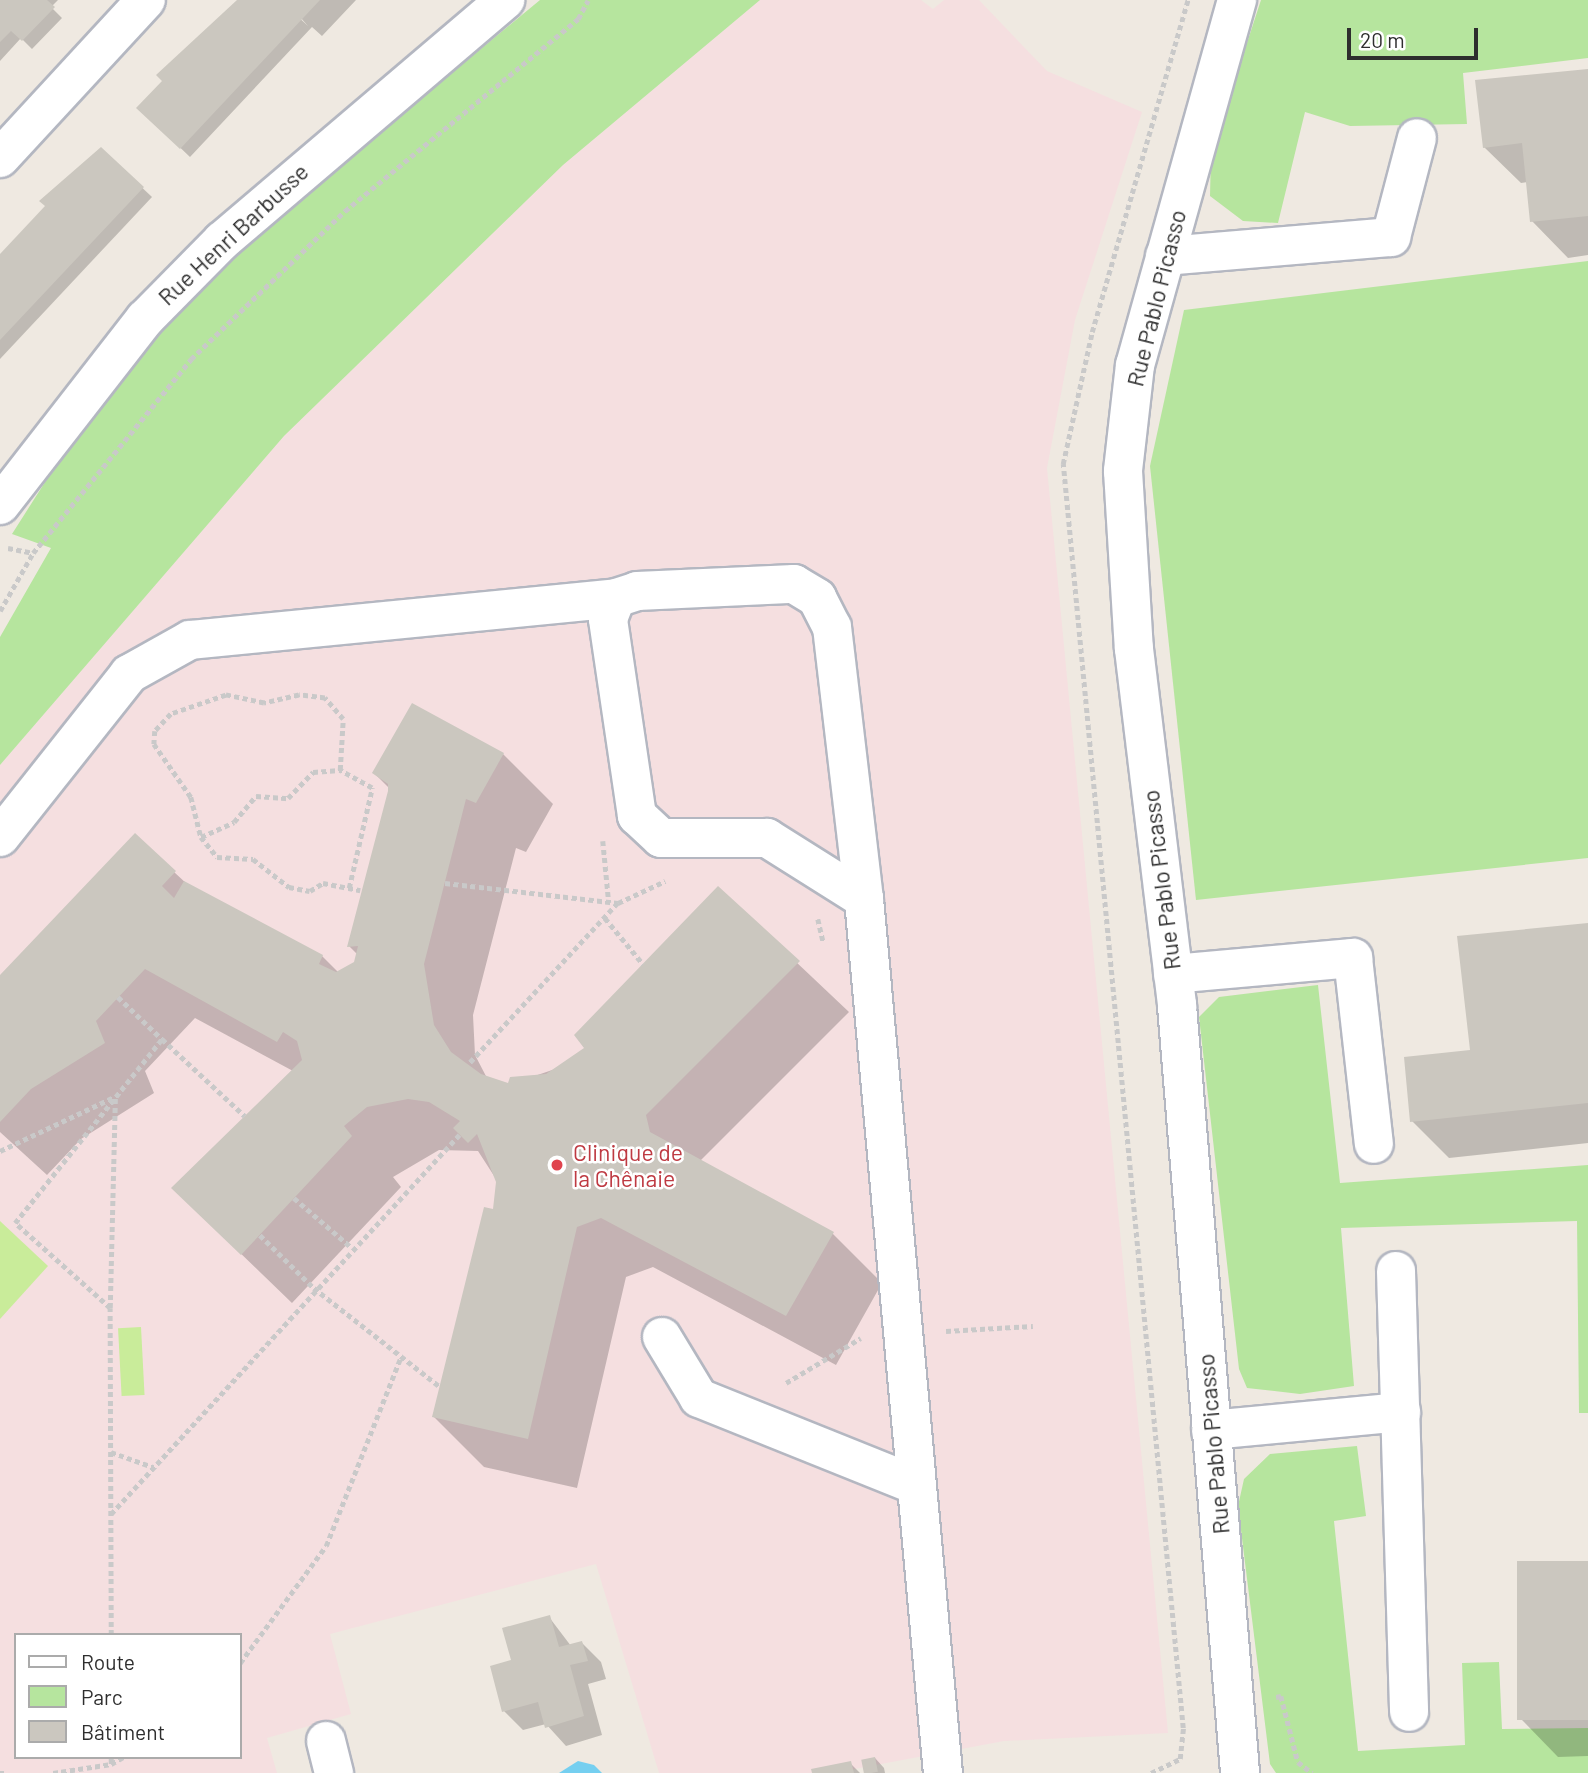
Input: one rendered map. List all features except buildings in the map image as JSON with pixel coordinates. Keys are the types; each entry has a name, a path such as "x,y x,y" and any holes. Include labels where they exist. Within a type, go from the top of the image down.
{"street":[{"path":"0,158 146,0"},
{"name":"Rue Henri Barbusse","path":"0,505 145,319 222,240 505,0"},
{"name":"Rue Pablo Picasso","path":"1237,0 1135,365 1123,471 1134,649 1173,974 1240,1773"},
{"path":"1165,256 1391,237 1417,138"},
{"path":"0,837 129,674 190,640 616,598 637,591 794,584 817,598 832,627 864,900 943,1773"},
{"path":"616,598 608,620 638,816 661,838 767,838 864,900"},
{"path":"1173,974 1353,958 1374,1143"},
{"path":"1396,1271 1409,1712"},
{"path":"662,1337 699,1398 915,1485"},
{"path":"1211,1430 1401,1412"}],"path":[{"path":"0,611 33,553 191,359 345,211 578,19 588,0"},
{"path":"0,546 33,553"},
{"path":"340,770 343,719 325,698 299,695 264,703 226,695 171,714 155,731 154,744 191,797 201,837 217,857 253,859 289,887 360,890"},
{"path":"201,837 233,822 256,796 288,798 313,772 340,770 372,788 349,888"},
{"path":"601,825 609,903"},
{"path":"469,1063 618,903 680,874"},
{"path":"445,883 618,903"},
{"path":"816,914 824,954"},
{"path":"605,918 643,964"},
{"path":"118,997 245,1116"},
{"path":"110,1308 15,1223 162,1039"},
{"path":"0,1151 115,1097"},
{"path":"111,1633 110,1308 115,1097"},
{"path":"111,1514 351,1247 459,1135"},
{"path":"294,1198 351,1247"},
{"path":"260,1235 314,1288 439,1386"},
{"path":"864,1322 867,1349"},
{"path":"242,1660 326,1546 401,1357"},
{"path":"111,1452 153,1467"},
{"path":"111,1759 111,1764"},
{"path":"53,1773 111,1764 119,1759"}],"shaded area":[{"name":"Clinique de la Chênaie","path":"760,0 921,0 933,9 944,0 979,0 1047,71 1142,112 1075,320 1047,468 1168,1733 1004,1741 833,1773 659,1773 596,1564 330,1634 351,1714 267,1738 277,1773 0,1773 0,765 284,436 563,165"}],"green space":[{"path":"540,0 760,0 563,165 284,436 0,765 0,637 51,548 12,534 68,446 142,353 249,240"},
{"path":"1261,0 1588,0 1588,58 1463,73 1467,124 1350,126 1305,112 1278,223 1243,221 1210,196 1211,153"},
{"path":"1588,261 1588,858 1196,900 1150,466 1184,310"},
{"path":"1318,985 1340,1183 1588,1165 1588,1413 1579,1413 1577,1221 1341,1228 1354,1386 1300,1394 1247,1388 1239,1369 1199,1017 1219,997"},
{"path":"0,1221 48,1266 0,1319"},
{"path":"141,1327 145,1395 122,1396 118,1328"},
{"path":"1357,1446 1366,1516 1334,1521 1358,1751 1465,1745 1462,1663 1499,1662 1502,1729 1588,1728 1588,1773 1276,1773 1270,1764 1238,1506 1244,1479 1270,1454"}],"water":[{"path":"578,1761 594,1765 602,1773 559,1773"}],"place":[{"name":"Clinique de la Chênaie","path":"557,1165"}]}
